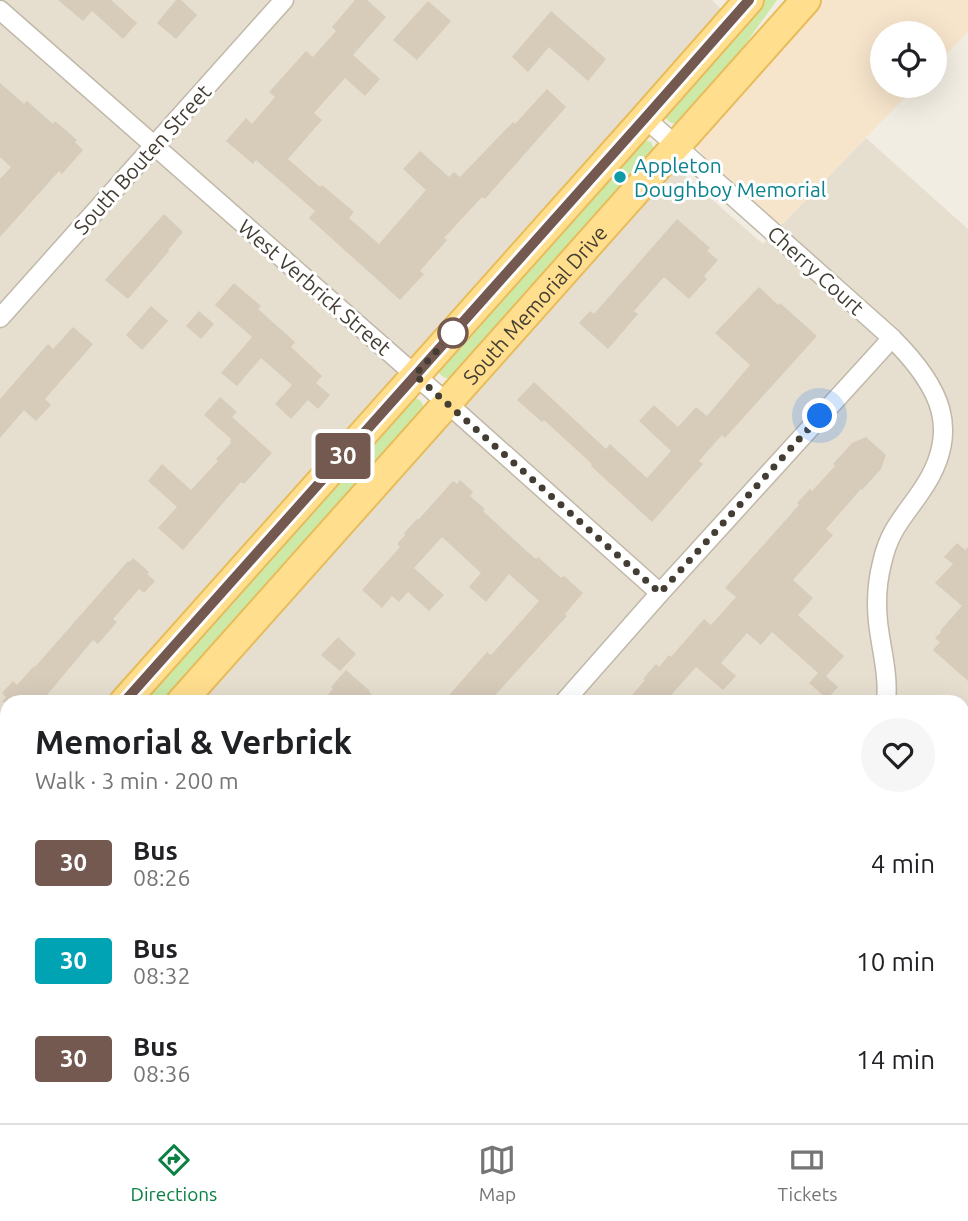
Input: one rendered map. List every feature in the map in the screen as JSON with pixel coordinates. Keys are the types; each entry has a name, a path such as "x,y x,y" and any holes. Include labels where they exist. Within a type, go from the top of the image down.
{"main road":[{"name":"South Memorial Drive","path":"130,695 749,0"},
{"name":"South Memorial Drive","path":"187,695 806,0"}],"street":[{"name":"South Bouten Street","path":"0,318 284,0"},
{"name":"West Verbrick Street","path":"0,10 660,593"},
{"name":"Cherry Court","path":"645,118 892,338 930,384 939,402 942,449 935,468 919,495 896,525 882,562 877,620 886,675 886,695"},
{"path":"570,695 892,338"}],"shaded area":[{"path":"0,0 712,0 721,9 109,695 0,695"},
{"path":"819,0 968,0 968,32 947,54 947,21 870,21 870,98 904,98 781,225 707,159 697,147 698,138"},
{"path":"866,138 968,229 968,695 200,695 668,172 676,171 685,176 763,244"}],"green space":[{"path":"764,0 777,0 721,78 681,123 669,122 664,115 666,111"},
{"path":"643,140 651,142 654,149 652,156 453,378 442,376 437,370"},
{"path":"412,398 418,399 423,411 171,695 145,695"}],"building":[{"path":"58,0 111,0 137,23 123,39 92,11 83,21"},
{"path":"176,0 181,0 197,15 176,39 157,23"},
{"path":"355,0 367,0 386,17 353,55 380,79 365,96 345,78 314,113 322,120 288,159 354,212 349,218 379,244 426,190 403,169 420,151 449,177 454,172 460,177 547,89 566,107 485,199 482,197 444,238 447,240 420,271 424,274 400,300 309,218 315,211 256,160 253,164 226,141 246,118 252,124 275,97 269,92 306,51 313,57 336,31 332,27"},
{"path":"428,1 451,21 417,60 393,40"},
{"path":"551,11 606,59 588,81 549,47 528,72 512,57"},
{"path":"0,83 24,104 27,101 53,124 55,121 77,140 75,142 83,150 62,174 59,171 0,237 0,179 11,167 0,157"},
{"path":"164,214 183,232 128,299 105,280"},
{"path":"677,219 710,248 707,251 718,260 704,276 707,279 689,299 664,277 634,311 638,314 608,349 579,323 590,311 594,314"},
{"path":"234,283 261,306 258,309 295,342 291,347 322,376 316,383 330,395 318,409 308,400 291,419 275,404 292,385 261,358 237,386 221,373 252,337 215,305"},
{"path":"759,287 817,336 725,438 722,435 699,461 703,464 652,522 544,420 542,422 517,400 534,382 606,449 610,444 647,478 671,451 639,421 654,405 678,427 696,407 707,416 750,365 715,333"},
{"path":"151,306 168,321 142,350 126,335"},
{"path":"199,311 214,324 201,339 186,326"},
{"path":"73,327 93,344 45,399 51,405 36,421 24,410 0,438 0,399 48,344 53,349"},
{"path":"220,397 237,412 232,417 272,453 244,484 241,482 183,550 158,528 177,507 148,481 162,464 191,490 218,461 216,459 231,443 231,439 204,415"},
{"path":"866,437 886,455 881,469 826,529 833,535 793,580 813,598 798,615 844,656 826,676 838,687 831,695 822,695 809,683 818,673 772,632 761,645 747,633 721,663 736,676 723,690 696,667 671,695 632,695 656,664 659,667 669,655 671,657 704,619 711,625 736,597 725,588 799,505 797,503 835,466 833,464 852,443"},
{"path":"460,480 473,492 470,496 485,509 483,511 522,547 536,559 538,557 561,578 564,576 583,593 565,614 567,616 495,695 449,695 487,652 491,655 539,601 509,574 486,602 469,587 481,573 442,537 414,568 444,595 429,611 408,592 399,602 392,596 382,608 362,590 400,547 397,544 404,533 453,481 457,484"},
{"path":"957,543 965,550 968,547 968,681 933,650 940,642 935,638 962,606 935,583 953,564 944,557"},
{"path":"133,558 155,581 144,593 139,589 113,619 117,622 98,644 93,640 47,695 4,695 2,693 13,681 17,685 35,667 128,561"},
{"path":"338,637 356,654 340,671 321,655"},
{"path":"346,670 372,695 327,695 333,689 331,687"}],"bus line":[{"name":"30","path":"130,695 749,0"}],"place":[{"name":"Appleton Doughboy Memorial","path":"620,177"}],"route":[{"path":"453,333 415,375 660,593 820,416"}]}
